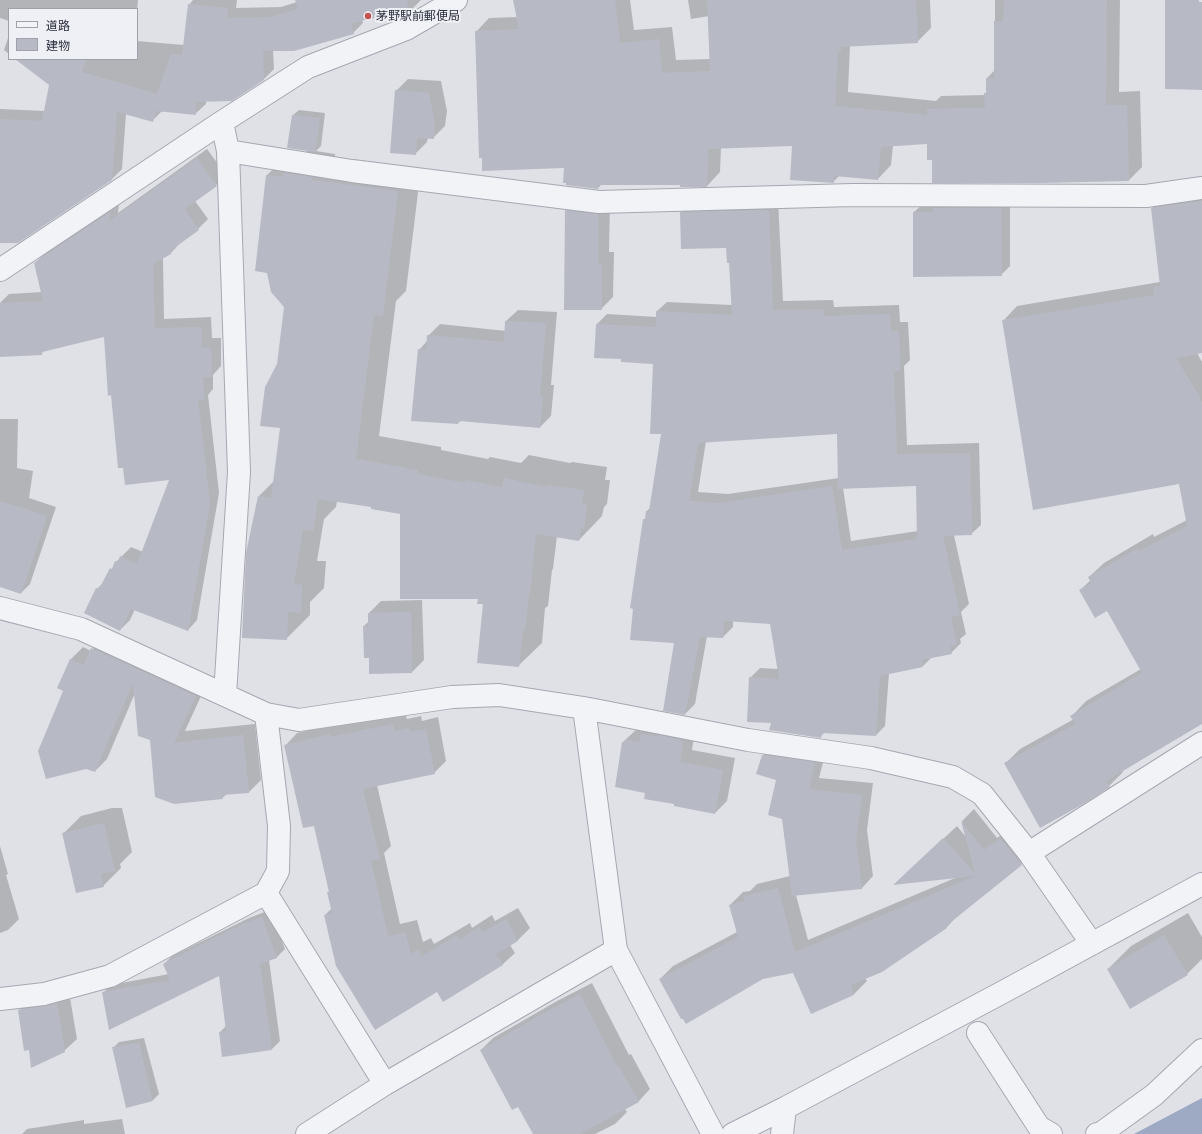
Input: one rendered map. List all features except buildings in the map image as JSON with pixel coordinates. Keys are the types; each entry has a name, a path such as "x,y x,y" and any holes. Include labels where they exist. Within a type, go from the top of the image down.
{"street":[{"path":"0,270 222,122 308,67 406,29 456,0"},
{"path":"222,122 228,151 239,472 225,694"},
{"path":"228,151 352,171 599,202 854,194 1146,196 1202,188"},
{"path":"0,608 81,629 266,714 299,720 452,697 499,695 584,708 748,740 871,758 953,777 982,794 1029,853 1092,944"},
{"path":"584,708 616,950 713,1134"},
{"path":"0,999 44,994 110,976 266,893 278,871 279,826 266,714"},
{"path":"1029,853 1202,742"},
{"path":"733,1134 785,1108 1202,884"},
{"path":"266,893 385,1084"},
{"path":"307,1134 385,1084 616,950"},
{"path":"978,1033 1039,1127 1051,1134"},
{"path":"1097,1134 1100,1134 1154,1095 1202,1050"},
{"path":"782,1134 785,1108"}],"water":[{"path":"1202,1098 1202,1134 1134,1134"}],"place":[{"name":"茅野駅前郵便局","path":"368,16"}]}
